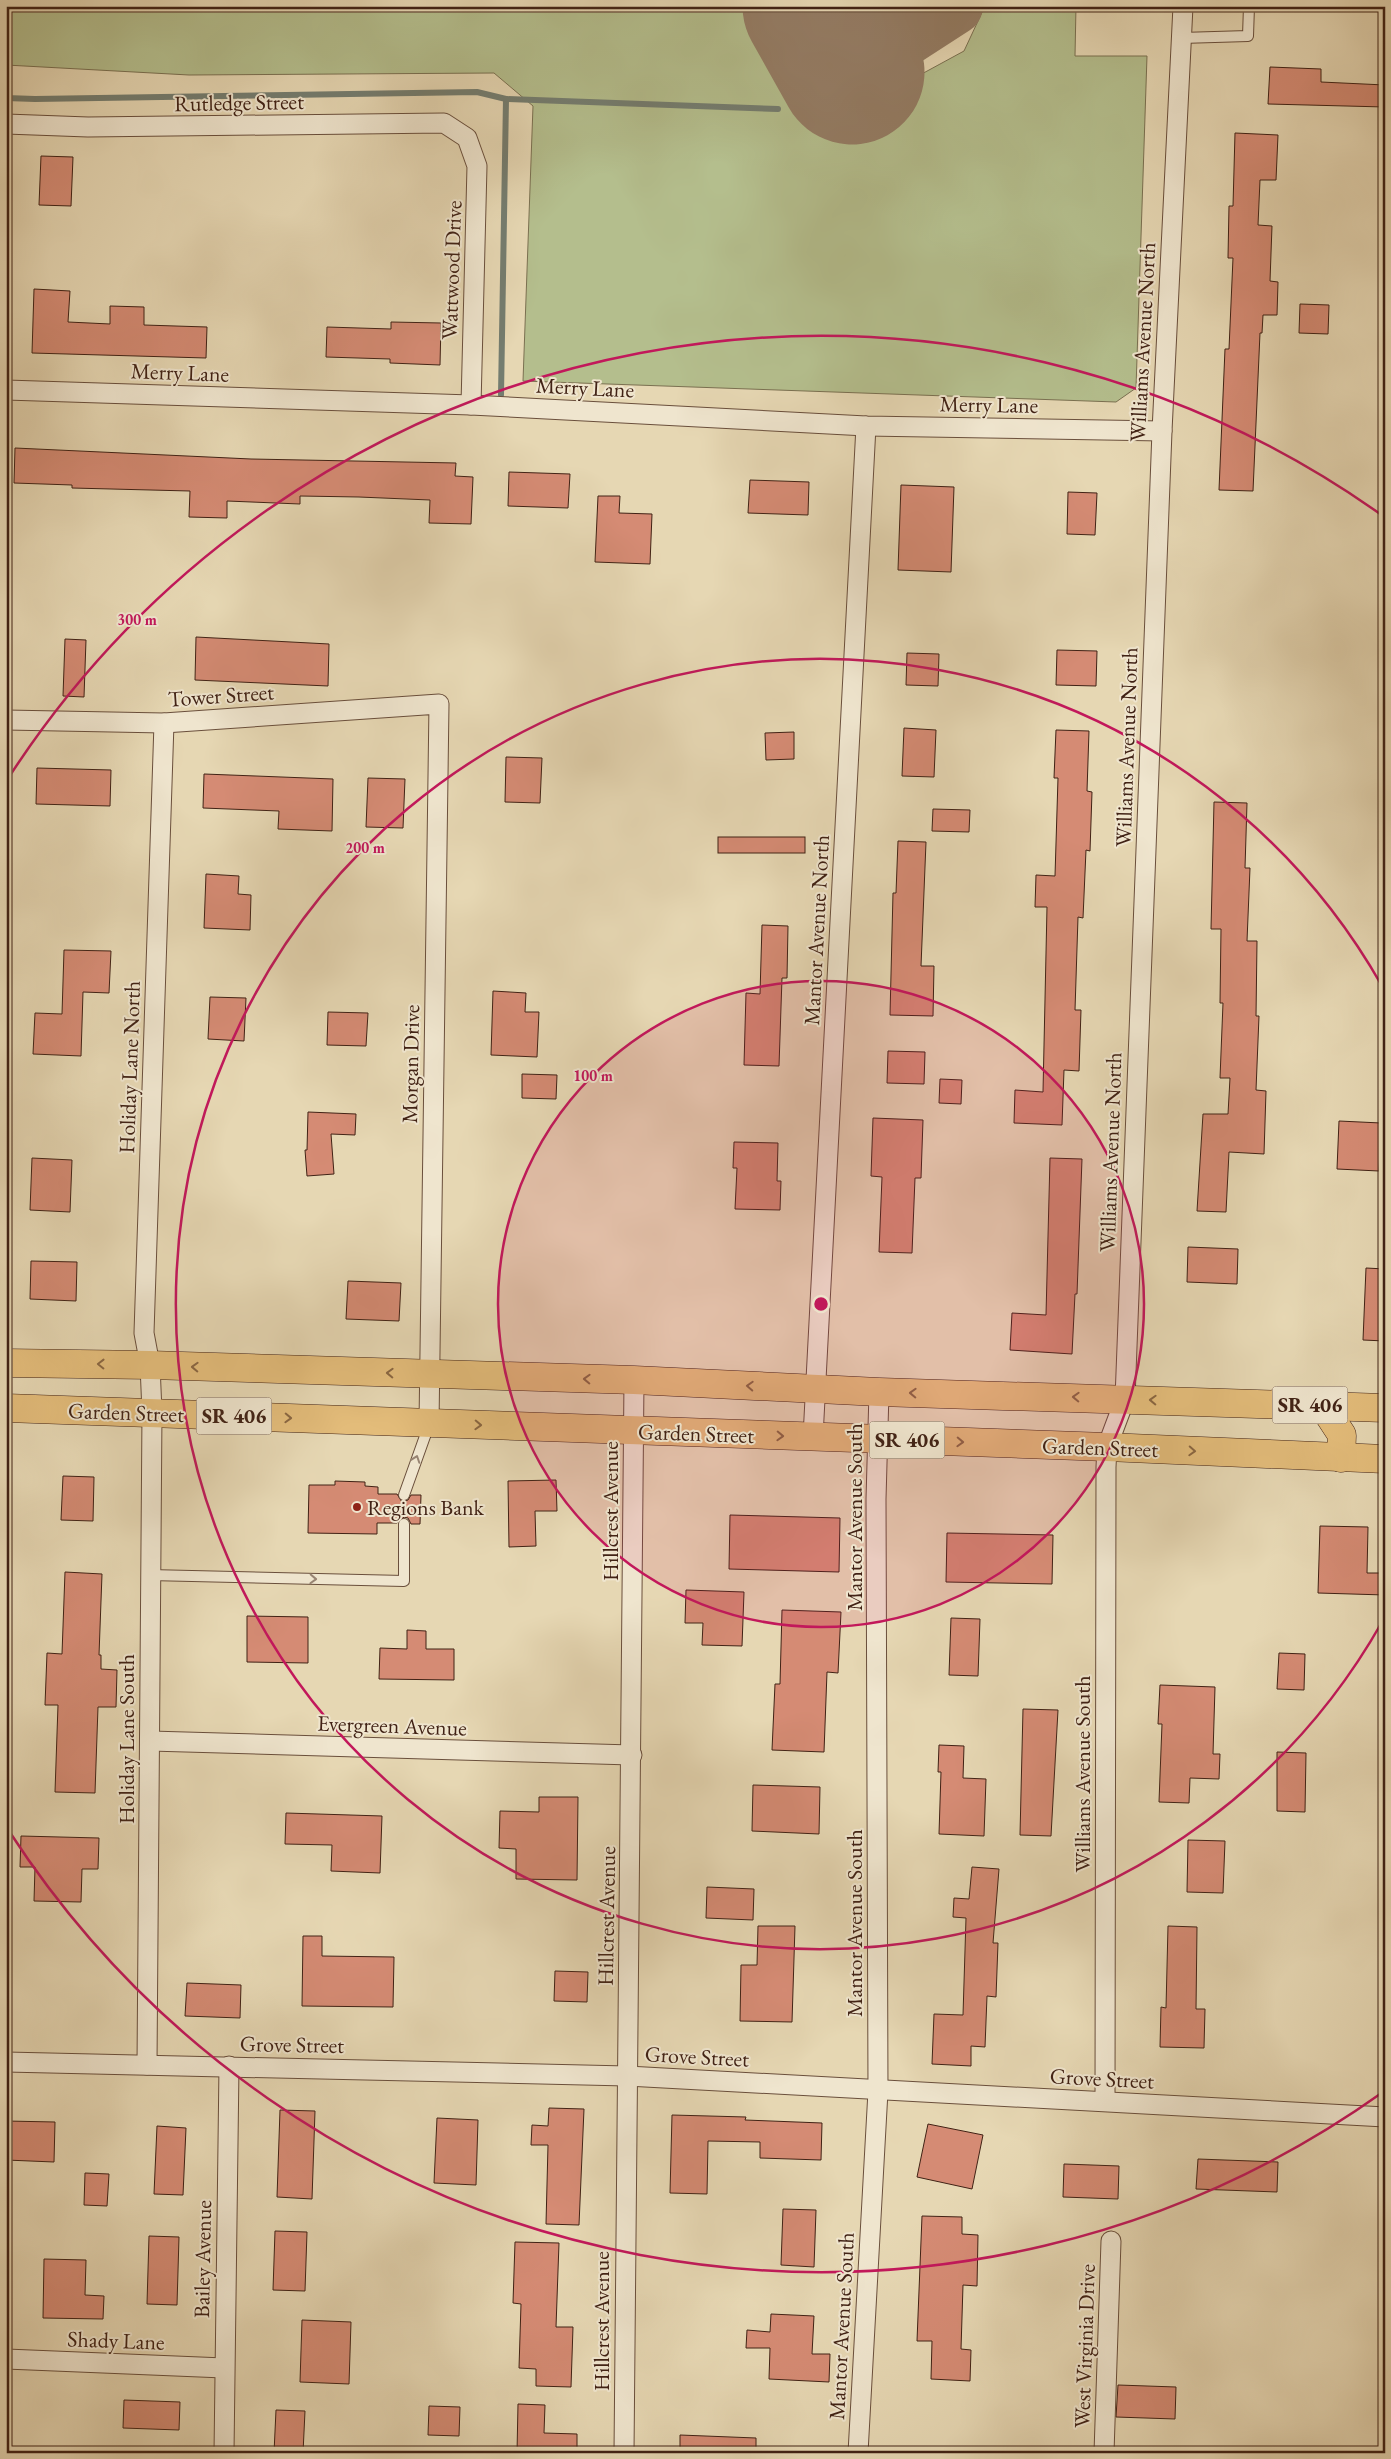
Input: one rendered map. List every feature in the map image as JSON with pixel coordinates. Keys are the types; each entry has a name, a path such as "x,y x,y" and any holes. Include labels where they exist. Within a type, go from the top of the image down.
{"main road":[{"name":"Garden Street","path":"6,1363 150,1365 634,1380 879,1392 1385,1408"},
{"path":"1323,1406 1342,1435 1341,1458"},
{"name":"Garden Street","path":"6,1408 1107,1447 1385,1459"}],"street":[{"name":"Williams Avenue North","path":"1107,1447 1125,1399 1162,431 1183,6"},
{"name":"Rutledge Street","path":"6,124 88,127 444,123 467,138"},
{"name":"Wattwood Drive","path":"467,138 477,166 471,405"},
{"name":"Merry Lane","path":"6,390 471,405 866,426 1162,431"},
{"name":"Mantor Avenue North","path":"813,1437 866,426"},
{"name":"Tower Street","path":"6,720 164,723 439,704"},
{"name":"Morgan Drive","path":"429,1424 439,704"},
{"name":"Holiday Lane North","path":"152,1412 150,1365 144,1334 164,723"},
{"name":"Hillcrest Avenue","path":"624,2453 634,1380"},
{"name":"Mantor Avenue South","path":"858,2453 878,2090 877,1439 879,1392"},
{"name":"Holiday Lane South","path":"147,2065 150,1741 149,1575 152,1412"},
{"name":"Williams Avenue South","path":"1105,2101 1107,1447"},
{"name":"Evergreen Avenue","path":"150,1741 632,1755"},
{"name":"Grove Street","path":"6,2062 627,2076 1385,2117"},
{"name":"Bailey Avenue","path":"224,2453 228,2066"},
{"name":"West Virginia Drive","path":"1104,2453 1111,2241"},
{"name":"Shady Lane","path":"6,2359 224,2368"}],"lane":[{"path":"1181,42 1248,36 1249,6"},
{"path":"404,1495 429,1424"},
{"path":"149,1575 404,1581 404,1524"}],"green space":[{"path":"6,6 758,6 826,126 964,51 985,6 1076,6 1075,56 1147,56 1136,388 1116,402 523,381 533,106 494,73 189,75 6,65"}],"building":[{"path":"1270,67 1321,69 1321,82 1385,85 1385,107 1268,104"},
{"path":"1235,133 1278,135 1276,180 1260,180 1258,225 1272,226 1270,281 1278,282 1277,315 1263,315 1262,333 1260,333 1253,491 1219,490 1225,349 1229,349 1233,258 1228,258 1229,206 1233,206"},
{"path":"41,156 73,157 71,206 39,205"},
{"path":"34,289 70,291 68,322 110,324 110,306 144,307 144,325 207,327 206,358 32,353"},
{"path":"1300,304 1329,305 1328,334 1299,333"},
{"path":"391,322 441,323 440,365 390,363 390,359 326,357 327,327 391,329"},
{"path":"15,448 251,459 456,463 455,476 473,477 471,524 429,523 430,500 359,497 300,496 300,504 227,501 227,518 189,517 190,491 72,488 72,485 14,483"},
{"path":"509,472 570,474 568,508 508,506"},
{"path":"750,480 809,482 808,515 748,513"},
{"path":"901,485 954,487 951,572 898,570"},
{"path":"1068,492 1097,493 1095,535 1067,534"},
{"path":"598,496 620,496 619,513 652,514 650,564 595,562"},
{"path":"196,637 329,644 328,686 195,680"},
{"path":"65,639 86,640 84,697 63,696"},
{"path":"1057,650 1097,651 1096,686 1056,685"},
{"path":"907,653 939,654 938,686 906,685"},
{"path":"904,728 936,730 934,777 902,776"},
{"path":"1056,730 1089,731 1087,791 1092,792 1090,851 1086,850 1083,918 1078,917 1075,1010 1081,1010 1079,1071 1064,1070 1062,1125 1014,1123 1015,1090 1043,1092 1047,907 1035,907 1036,875 1055,876 1058,778 1054,778"},
{"path":"794,732 794,759 766,760 765,733"},
{"path":"506,757 542,758 540,803 505,802"},
{"path":"37,768 111,770 110,806 36,804"},
{"path":"204,774 333,779 332,831 278,829 279,811 203,808"},
{"path":"368,778 405,779 403,828 366,827"},
{"path":"1214,802 1247,803 1245,868 1250,868 1247,941 1257,941 1256,1016 1259,1016 1256,1090 1266,1091 1264,1154 1229,1152 1226,1212 1197,1211 1203,1114 1228,1114 1230,1078 1220,1078 1223,1003 1220,1003 1221,929 1211,929"},
{"path":"933,809 970,810 969,832 932,831"},
{"path":"718,837 805,837 805,853 718,853"},
{"path":"898,841 926,842 921,966 934,966 933,1016 890,1015 893,893 896,893"},
{"path":"206,874 239,876 238,894 251,895 250,930 204,928"},
{"path":"762,925 788,926 787,978 782,978 779,1066 744,1065 746,993 760,994"},
{"path":"64,950 111,951 109,993 83,992 81,1056 33,1054 35,1013 62,1014"},
{"path":"493,991 526,993 525,1012 539,1012 537,1057 491,1055"},
{"path":"210,997 246,998 244,1041 208,1039"},
{"path":"328,1012 368,1013 366,1046 327,1045"},
{"path":"888,1051 925,1052 924,1084 887,1083"},
{"path":"522,1074 557,1075 556,1099 522,1098"},
{"path":"940,1079 962,1080 961,1104 939,1103"},
{"path":"308,1112 356,1114 355,1135 331,1134 334,1174 307,1176 305,1150 307,1150"},
{"path":"873,1118 923,1120 921,1178 915,1178 912,1253 879,1252 882,1177 871,1176"},
{"path":"1339,1121 1381,1123 1379,1171 1337,1169"},
{"path":"734,1142 778,1143 777,1181 781,1181 780,1210 735,1209 737,1168 733,1168"},
{"path":"32,1158 72,1160 70,1212 30,1210"},
{"path":"1050,1158 1082,1159 1077,1294 1075,1294 1072,1354 1010,1350 1012,1313 1046,1315"},
{"path":"1188,1247 1238,1249 1237,1284 1187,1282"},
{"path":"31,1261 77,1262 76,1301 30,1299"},
{"path":"1366,1268 1385,1269 1385,1341 1363,1340"},
{"path":"348,1281 401,1283 399,1321 346,1319"},
{"path":"63,1476 94,1477 93,1521 61,1520"},
{"path":"556,1480 557,1511 535,1511 536,1546 509,1547 508,1481"},
{"path":"335,1481 365,1482 365,1486 378,1487 378,1494 397,1494 402,1502 408,1500 411,1495 421,1495 420,1524 411,1524 408,1518 404,1517 397,1523 377,1523 377,1534 308,1533 309,1485 335,1485"},
{"path":"730,1515 840,1518 839,1572 729,1569"},
{"path":"1320,1526 1368,1527 1367,1573 1385,1573 1385,1595 1318,1593"},
{"path":"947,1533 1053,1535 1052,1584 946,1582"},
{"path":"65,1572 102,1574 99,1655 101,1655 101,1669 117,1670 116,1707 98,1707 95,1793 55,1792 58,1705 45,1705 47,1653 62,1654"},
{"path":"686,1590 744,1592 742,1646 702,1645 703,1623 685,1623"},
{"path":"782,1610 841,1612 838,1673 827,1672 824,1752 772,1750 775,1684 780,1684"},
{"path":"247,1616 308,1617 308,1663 247,1662"},
{"path":"951,1618 980,1619 978,1676 949,1675"},
{"path":"407,1630 426,1631 426,1649 454,1649 454,1680 379,1679 380,1648 407,1649"},
{"path":"1279,1653 1305,1654 1304,1690 1277,1689"},
{"path":"1160,1685 1215,1687 1213,1754 1220,1754 1219,1779 1190,1778 1189,1803 1159,1802 1162,1724 1158,1724"},
{"path":"1023,1709 1058,1710 1051,1836 1020,1835"},
{"path":"939,1745 964,1746 963,1778 986,1779 984,1836 939,1834 941,1772 938,1772"},
{"path":"1277,1752 1306,1753 1305,1812 1277,1811"},
{"path":"753,1785 820,1787 819,1834 752,1831"},
{"path":"539,1797 578,1797 577,1880 516,1879 516,1849 499,1848 500,1811 539,1812"},
{"path":"286,1813 382,1816 380,1873 331,1871 332,1845 285,1844"},
{"path":"21,1836 99,1838 98,1869 82,1869 81,1902 34,1901 35,1867 20,1867"},
{"path":"1188,1840 1225,1841 1223,1893 1187,1892"},
{"path":"972,1867 999,1869 993,1943 998,1943 996,1997 987,1996 985,2047 971,2046 971,2066 932,2064 934,2014 963,2015 966,1918 953,1917 954,1898 969,1899"},
{"path":"707,1887 754,1889 753,1920 706,1918"},
{"path":"758,1926 795,1926 792,2022 740,2021 741,1965 757,1965"},
{"path":"1168,1926 1197,1927 1196,2009 1205,2009 1204,2048 1160,2047 1161,2007 1166,2008"},
{"path":"303,1936 322,1936 322,1956 394,1957 393,2007 302,2006"},
{"path":"555,1971 588,1972 587,2002 554,2001"},
{"path":"187,1983 241,1985 240,2018 185,2016"},
{"path":"549,2108 584,2109 579,2225 546,2224 548,2145 531,2145 532,2125 548,2126"},
{"path":"280,2110 315,2111 312,2199 277,2197"},
{"path":"672,2115 746,2117 745,2120 822,2123 821,2160 760,2158 760,2142 708,2141 707,2194 670,2193"},
{"path":"437,2118 478,2120 476,2185 434,2183"},
{"path":"6,2121 55,2122 54,2162 6,2160"},
{"path":"928,2124 983,2135 972,2189 917,2177"},
{"path":"157,2126 186,2128 183,2195 154,2194"},
{"path":"1198,2159 1278,2162 1277,2192 1196,2189"},
{"path":"1064,2164 1119,2166 1118,2199 1063,2197"},
{"path":"85,2173 109,2174 107,2206 84,2205"},
{"path":"783,2209 816,2210 814,2267 781,2265"},
{"path":"922,2216 962,2217 962,2234 978,2235 977,2286 963,2285 961,2349 971,2350 970,2381 931,2379 932,2341 917,2341"},
{"path":"275,2231 307,2232 305,2291 273,2290"},
{"path":"149,2236 179,2237 177,2305 147,2304"},
{"path":"515,2242 559,2243 556,2327 573,2327 571,2387 536,2386 536,2369 519,2368 521,2304 513,2303"},
{"path":"44,2259 86,2260 85,2295 104,2296 103,2319 43,2318"},
{"path":"771,2314 814,2316 812,2354 830,2354 829,2382 769,2379 770,2348 746,2348 747,2330 770,2332"},
{"path":"302,2320 351,2322 349,2384 300,2382"},
{"path":"1118,2385 1176,2387 1175,2419 1116,2417"},
{"path":"124,2400 180,2402 179,2430 123,2428"},
{"path":"518,2404 545,2405 544,2433 577,2434 577,2453 517,2453"},
{"path":"429,2406 460,2407 459,2436 428,2435"},
{"path":"276,2410 305,2411 303,2453 274,2453"},
{"path":"680,2435 756,2438 756,2453 680,2453"}],"waterway":[{"path":"6,98 477,92 506,99 501,395"},
{"path":"506,99 778,109"}],"taxiway":[{"path":"852,72 954,6"}],"runway":[{"path":"815,6 852,72"}],"place":[{"name":"Regions Bank","path":"357,1507"}]}
